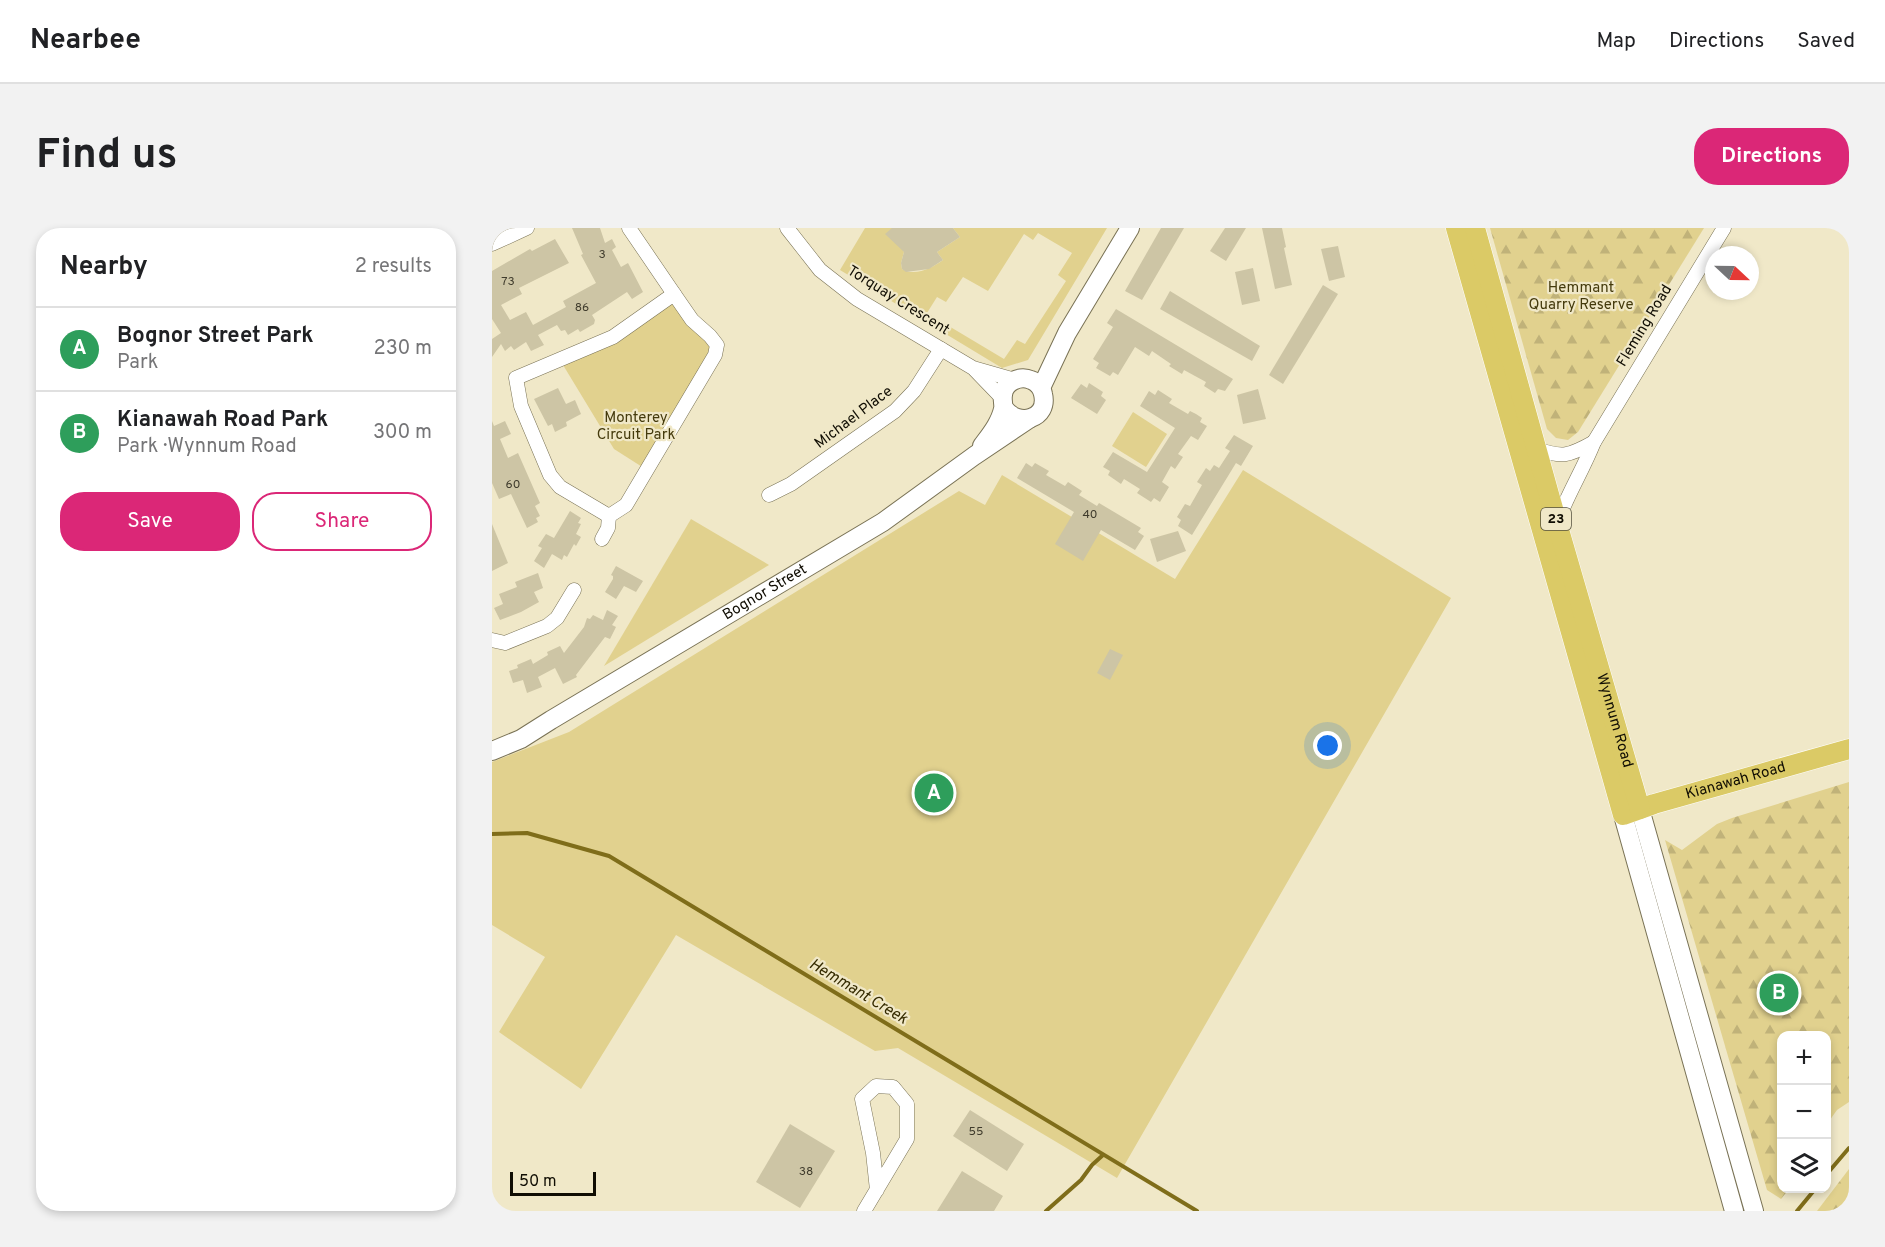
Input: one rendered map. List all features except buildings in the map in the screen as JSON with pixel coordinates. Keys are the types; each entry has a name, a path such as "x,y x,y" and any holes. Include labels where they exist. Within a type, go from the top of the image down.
{"main road":[{"name":"Wynnum Road","path":"1456,228 1632,812"},
{"name":"Wynnum Road","path":"1474,228 1557,524 1632,812"},
{"name":"Kianawah Road","path":"1632,812 1849,749"}],"street":[{"path":"492,244 527,228"},
{"path":"609,516 626,505 716,355 717,345 692,320 629,228"},
{"name":"Torquay Crescent","path":"787,228 820,270 857,299 973,368 1019,379"},
{"name":"Bognor Street","path":"492,751 521,739 883,522 1038,413 1044,396 1041,388 1067,333 1130,228"},
{"name":"Fleming Road","path":"1557,524 1566,499 1586,463 1594,442 1724,228"},
{"path":"609,516 560,487 550,475 521,406 516,378 613,337 674,294"},
{"name":"Bognor Street","path":"974,456 994,429 1003,403 1005,388 1044,360 1067,333"},
{"name":"Michael Place","path":"769,495 791,484 895,411 914,391 941,349"},
{"name":"Torquay Crescent","path":"973,368 1003,403"},
{"path":"1019,379 1035,382 1041,388"},
{"path":"1003,403 1012,417 1019,420 1029,419"},
{"path":"1536,449 1557,456 1568,455 1594,442"},
{"path":"602,539 608,528 609,516"},
{"path":"492,640 505,643 547,626 557,618 574,590"},
{"name":"Bognor Street","path":"492,738 551,720"},
{"name":"Wynnum Road","path":"1632,812 1734,1211"},
{"name":"Wynnum Road","path":"1632,812 1754,1211"},
{"path":"864,1211 877,1191 906,1139 907,1104 893,1087 876,1086 862,1099 873,1153 877,1191"}],"green space":[{"path":"865,228 892,228 904,252 902,269 918,272 943,260 937,252 960,237 953,228 1107,228 1028,360 1002,368 840,270","holes":["1038,233 1072,253 1058,275 1066,281 1025,344 1017,340 1004,359 927,313 937,297 946,302 963,277 988,291 1024,234 1033,240"]},
{"name":"Hemmant Quarry Reserve","path":"1490,228 1704,228 1578,432 1568,440 1556,438 1547,429"},
{"name":"Monterey Circuit Park","path":"674,294 717,345 647,470 614,449 560,360 613,337"},
{"path":"1133,412 1167,434 1146,467 1112,446"},
{"path":"1243,470 1451,598 1117,1178 898,1048 875,1051 676,935 581,1089 499,1032 545,957 492,925 492,762 569,732 959,491 985,505 1002,475 1175,579"},
{"path":"691,519 769,565 604,666"},
{"path":"1849,782 1849,1102 1837,1110 1831,1118 1831,1031 1777,1031 1777,1193 1786,1193 1781,1199 1767,1190 1665,840 1682,850 1717,824"},
{"path":"1849,1169 1849,1211 1817,1211"}],"waterway":[{"name":"Hemmant Creek","path":"492,834 527,833 609,856 1197,1211"},
{"name":"Hemmant Creek","path":"1831,1169 1849,1148"},
{"path":"1046,1211 1081,1180 1103,1155"},
{"name":"Hemmant Creek","path":"1797,1211 1812,1193"}],"place":[{"name":"Bognor Street Park","path":"934,793"},
{"name":"Kianawah Road Park","path":"1779,993"}]}
